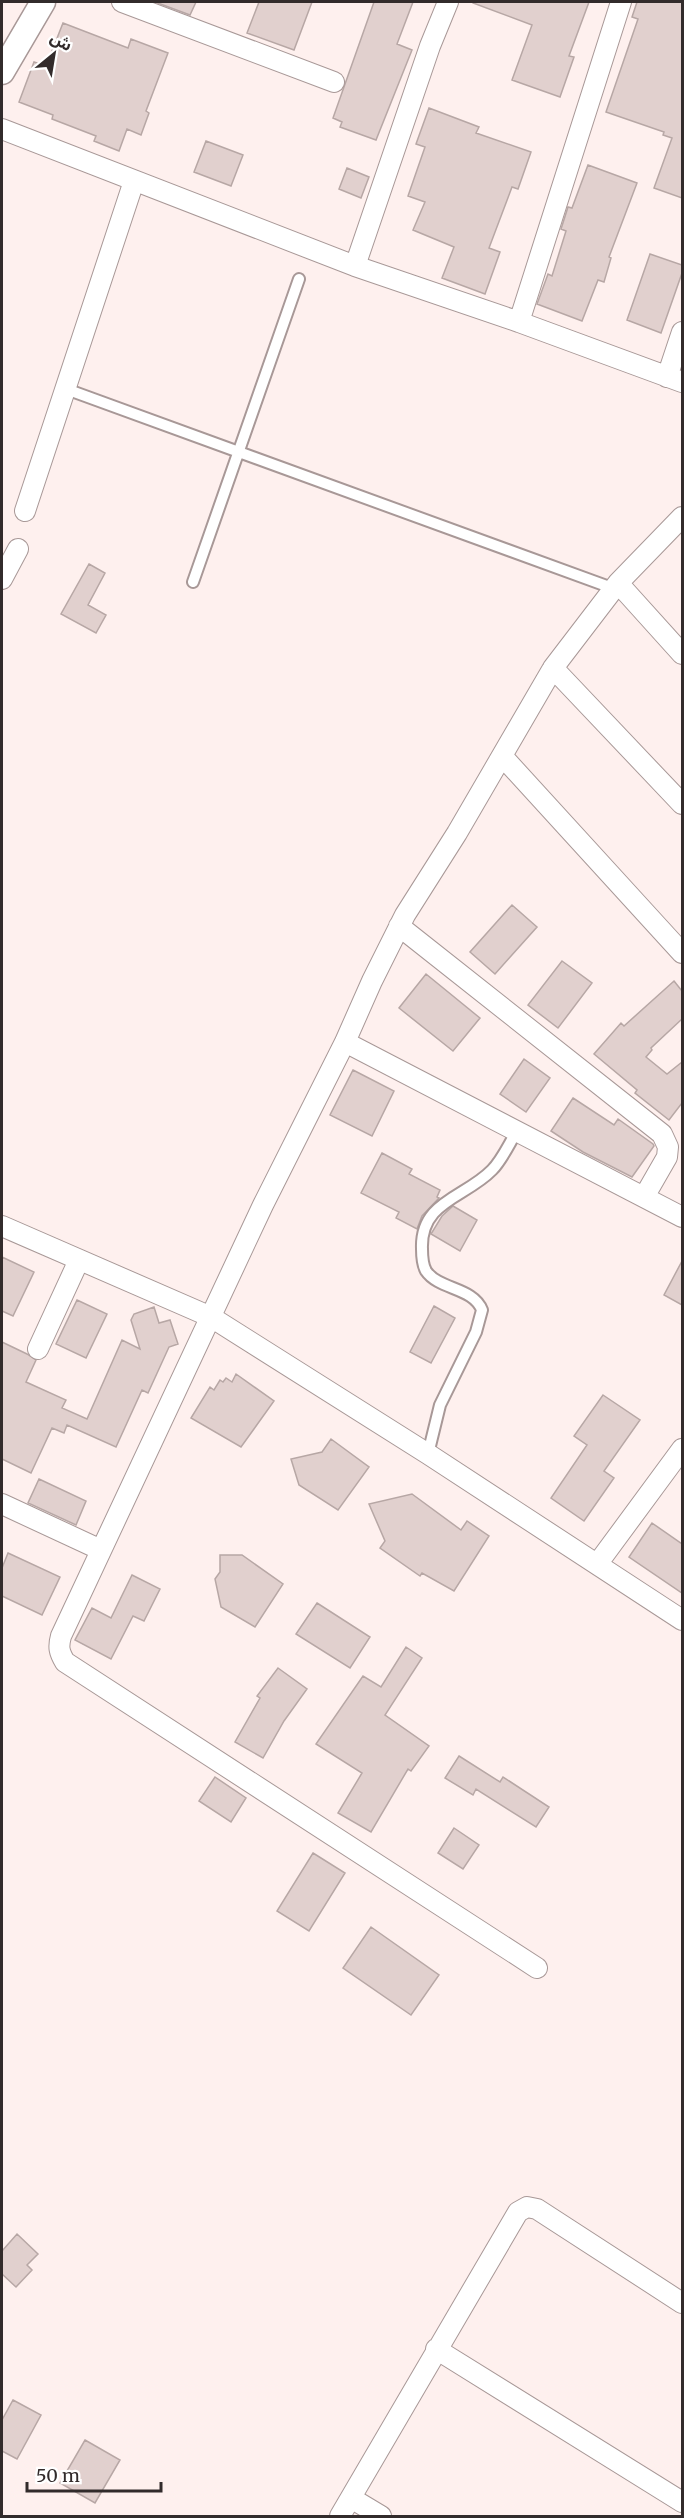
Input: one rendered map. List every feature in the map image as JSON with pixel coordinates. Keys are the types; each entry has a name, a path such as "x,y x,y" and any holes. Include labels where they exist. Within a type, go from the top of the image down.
{"street":[{"path":"122,2 334,82"},
{"path":"355,266 430,46 448,2"},
{"path":"519,322 621,2"},
{"path":"2,72 39,3"},
{"path":"2,129 355,266 519,322 675,380 682,332"},
{"path":"25,511 134,181"},
{"path":"537,1968 65,1662 59,1653 61,1636 262,1205 345,1042 399,926 503,756 553,668 616,586 682,517"},
{"path":"2,579 18,549"},
{"path":"616,586 682,654"},
{"path":"553,668 682,804"},
{"path":"503,756 682,953"},
{"path":"399,926 662,1134 668,1146 667,1157 644,1197"},
{"path":"345,1042 682,1217"},
{"path":"2,1226 211,1317 598,1563 682,1620"},
{"path":"38,1349 79,1260"},
{"path":"598,1563 682,1449"},
{"path":"2,1504 101,1550"},
{"path":"340,2517 511,2220 518,2212 527,2207 537,2209 682,2303"},
{"path":"436,2349 682,2502"},
{"path":"351,2499 381,2517"}],"lane":[{"path":"193,582 299,279"},
{"path":"66,389 616,586"},
{"path":"428,1454 440,1405 476,1332 482,1310 473,1298 426,1270 422,1256 424,1227 435,1210 491,1171 517,1131"}],"building":[{"path":"155,2 196,2 190,15"},
{"path":"259,2 312,2 294,50 247,33"},
{"path":"374,2 413,2 397,44 412,50 376,140 340,127 342,122 333,118"},
{"path":"473,2 589,2 569,56 574,57 560,97 512,80 532,25"},
{"path":"637,2 682,2 682,198 654,188 672,138 663,135 664,132 606,112 638,19 632,17"},
{"path":"63,23 128,48 131,39 168,53 146,111 149,113 141,135 127,129 119,151 94,141 96,136 52,119 53,115 19,102 34,62 46,66"},
{"path":"429,108 479,127 476,133 531,152 518,189 512,187 489,248 500,252 485,294 442,278 454,247 413,230 425,202 408,196 425,147 416,144"},
{"path":"206,141 243,155 231,186 194,172"},
{"path":"588,165 637,183 609,257 611,258 604,282 598,280 582,321 537,304 548,274 552,276 566,231 561,229 568,207 572,208"},
{"path":"347,168 369,177 361,198 339,189"},
{"path":"650,254 682,265 682,273 661,333 627,320"},
{"path":"89,564 105,573 88,605 106,615 96,633 61,614"},
{"path":"512,905 537,927 495,974 470,952"},
{"path":"562,961 592,983 558,1028 528,1005"},
{"path":"426,974 480,1018 453,1051 399,1008"},
{"path":"674,981 682,991 682,1019 651,1048 652,1050 646,1057 667,1074 682,1062 682,1103 669,1120 635,1093 637,1090 594,1054 621,1023 624,1026"},
{"path":"524,1059 550,1078 526,1112 500,1094"},
{"path":"353,1070 394,1091 372,1136 330,1115"},
{"path":"573,1098 614,1125 618,1119 653,1144 654,1146 632,1177 583,1152 551,1131"},
{"path":"382,1153 412,1169 409,1174 440,1190 437,1197 439,1198 422,1216 417,1229 396,1218 399,1212 361,1193"},
{"path":"453,1206 477,1220 460,1251 431,1234 442,1216"},
{"path":"2,1257 34,1272 13,1316 2,1311"},
{"path":"682,1261 682,1305 664,1295"},
{"path":"77,1300 107,1314 86,1358 56,1344"},
{"path":"434,1306 455,1318 431,1363 410,1352"},
{"path":"154,1307 159,1323 170,1320 178,1344 169,1347 148,1393 142,1390 116,1447 67,1425 64,1433 52,1428 31,1473 2,1459 2,1342 36,1360 26,1382 66,1400 62,1408 87,1419 122,1340 140,1349 131,1320 134,1314"},
{"path":"236,1374 274,1401 241,1447 191,1418 210,1387 214,1390 220,1380 223,1382 226,1378 232,1382"},
{"path":"603,1395 640,1420 604,1471 614,1478 584,1521 551,1498 587,1445 574,1436"},
{"path":"331,1439 369,1467 338,1510 299,1485 291,1459 322,1452"},
{"path":"39,1479 86,1501 76,1525 28,1503"},
{"path":"412,1494 461,1530 467,1521 489,1536 454,1591 422,1573 420,1576 380,1548 385,1541 369,1504"},
{"path":"652,1523 682,1544 682,1593 629,1557"},
{"path":"8,1553 60,1577 42,1615 2,1596 2,1568"},
{"path":"220,1555 242,1555 283,1584 255,1627 221,1607 215,1579 220,1572"},
{"path":"132,1575 160,1589 144,1621 133,1616 111,1659 75,1640 92,1608 111,1618"},
{"path":"317,1603 370,1637 350,1668 296,1634"},
{"path":"406,1647 422,1658 385,1715 429,1746 411,1771 408,1769 371,1832 338,1813 362,1773 316,1744 363,1676 381,1687"},
{"path":"278,1668 307,1689 284,1721 263,1758 235,1742 260,1698 257,1696"},
{"path":"459,1756 500,1782 503,1777 549,1807 536,1827 476,1789 473,1795 445,1778"},
{"path":"215,1777 246,1798 231,1822 199,1801"},
{"path":"454,1828 479,1845 463,1869 438,1853"},
{"path":"313,1853 345,1873 309,1931 277,1911"},
{"path":"371,1927 439,1975 411,2015 343,1968"},
{"path":"17,2234 38,2254 27,2265 32,2270 16,2287 2,2274 2,2251"},
{"path":"13,2400 41,2415 17,2459 2,2451 2,2420"},
{"path":"85,2440 120,2460 95,2503 60,2483"}]}
